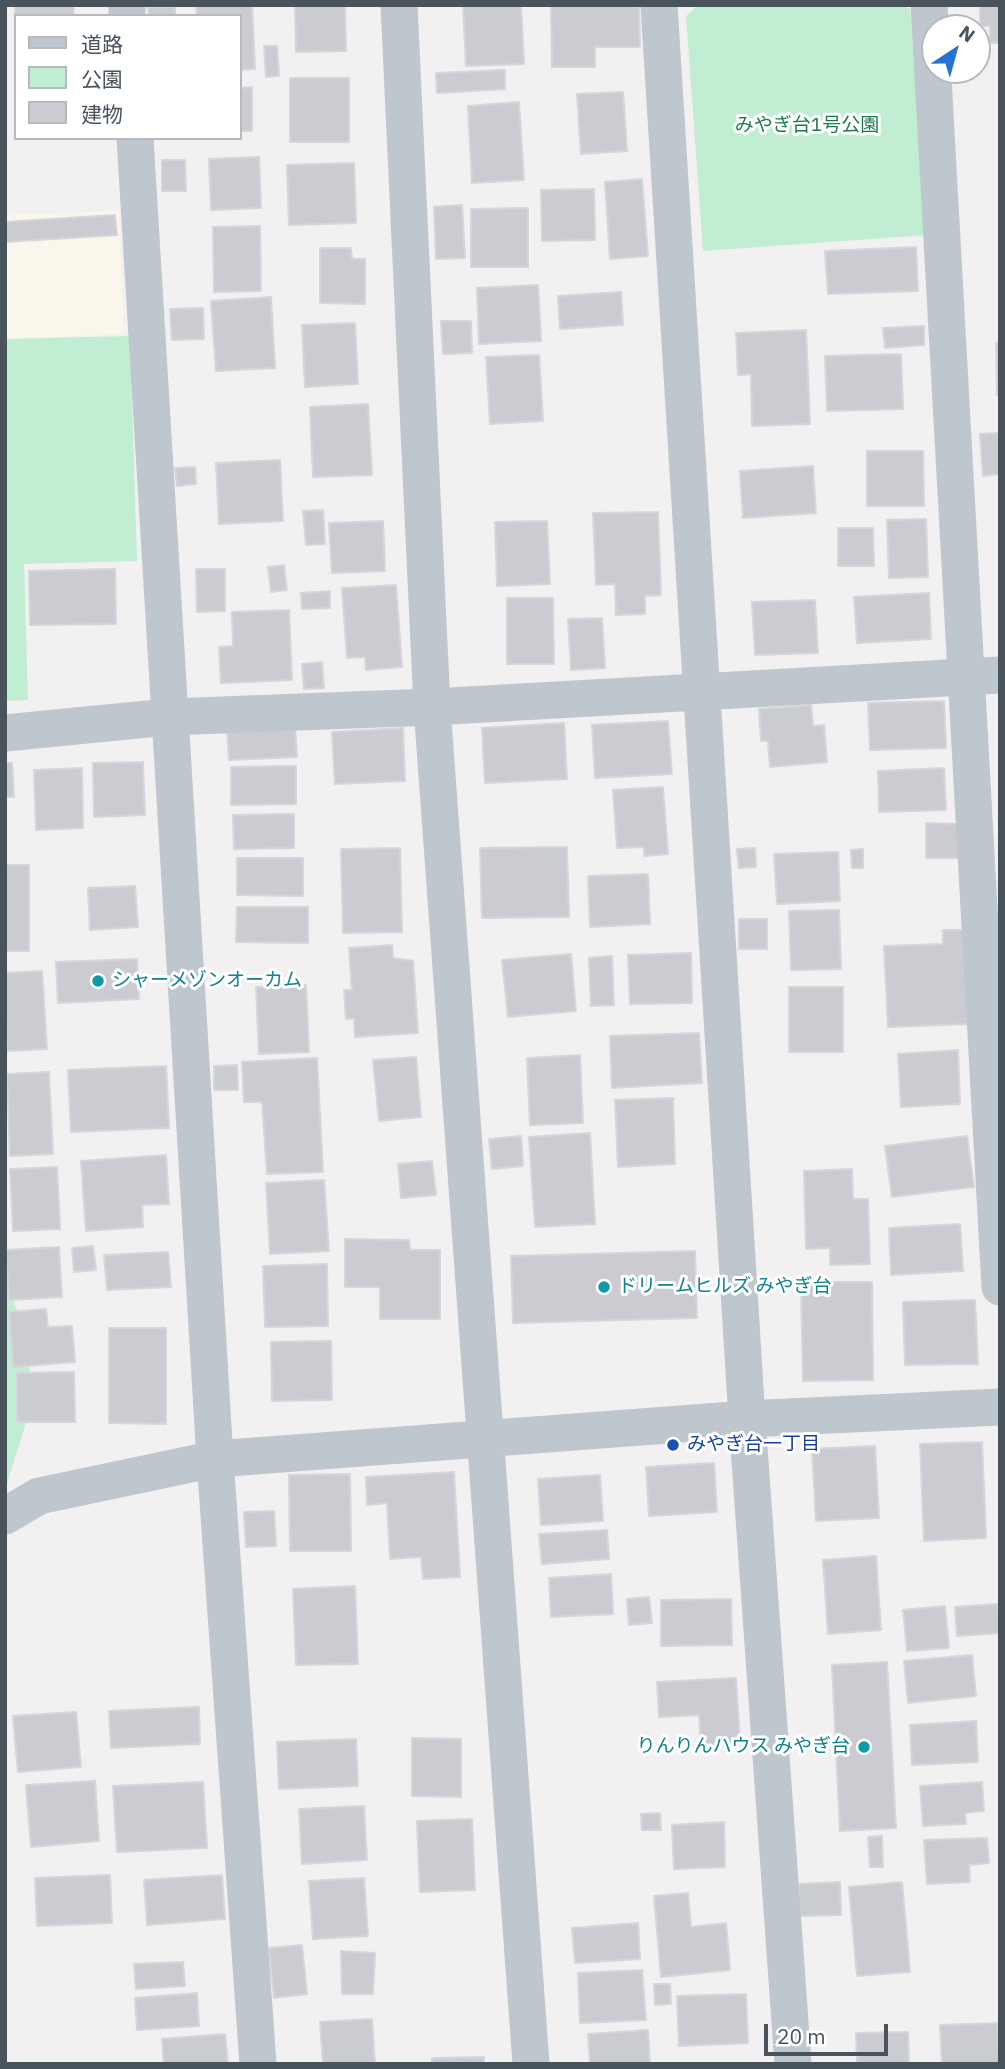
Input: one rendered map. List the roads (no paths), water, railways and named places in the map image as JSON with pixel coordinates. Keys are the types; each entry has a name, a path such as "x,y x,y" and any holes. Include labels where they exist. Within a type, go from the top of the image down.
{"street":[{"path":"399,5 432,707 531,2064"},
{"path":"659,5 747,1419 793,2064"},
{"path":"929,5 982,676 1000,1287"},
{"path":"135,140 215,1459 258,2064"},
{"path":"5,733 168,717 432,707 982,676"},
{"path":"5,1516 39,1496 215,1459 747,1419 1000,1407"}],"place":[{"name":"シャーメゾンオーカム","path":"98,981"},
{"name":"ドリームヒルズ みやぎ台","path":"604,1287"},
{"name":"みやぎ台一丁目","path":"673,1445"},
{"name":"りんりんハウス みやぎ台","path":"864,1747"}],"park label":[{"name":"みやぎ台1号公園","path":"807,126"}]}
